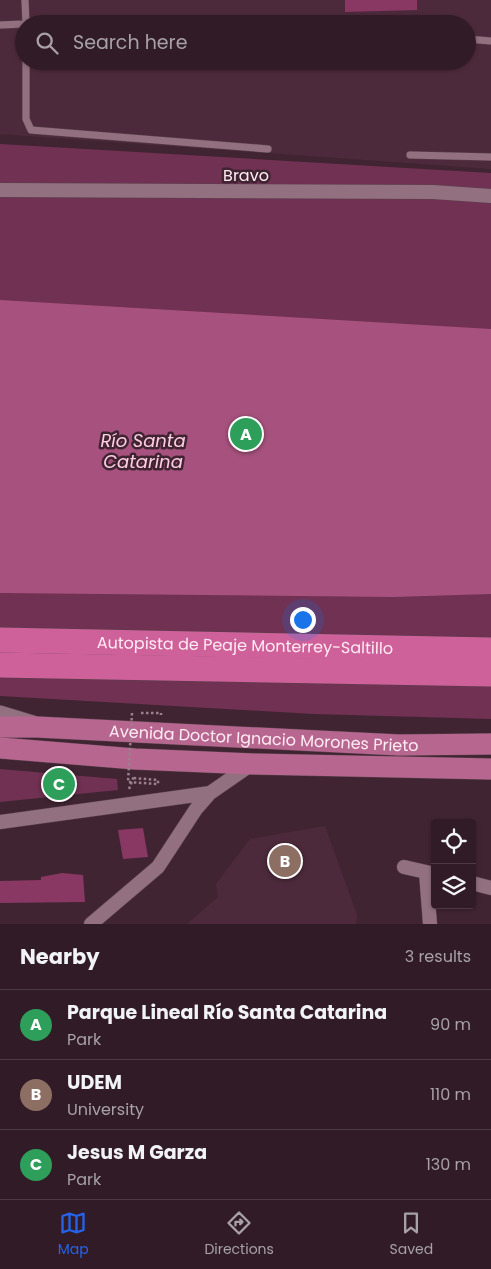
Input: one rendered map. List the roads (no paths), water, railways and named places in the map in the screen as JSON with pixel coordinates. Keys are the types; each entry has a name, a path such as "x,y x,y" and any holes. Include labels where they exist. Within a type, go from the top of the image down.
{"highway":[{"name":"Autopista de Peaje Monterrey-Saltillo","path":"0,640 491,650"},
{"name":"Autopista de Peaje Monterrey-Saltillo","path":"0,665 491,674"}],"main road":[{"name":"Avenida Doctor Ignacio Morones Prieto","path":"0,715 37,727"},
{"name":"Avenida Doctor Ignacio Morones Prieto","path":"0,727 37,727 398,745 491,744"},
{"name":"Avenida Doctor Ignacio Morones Prieto","path":"0,748 253,764 491,769"},
{"name":"Avenida Doctor Ignacio Morones Prieto","path":"0,756 42,752"}],"street":[{"name":"Bravo","path":"0,190 432,192 491,196"},
{"path":"91,924 158,867 196,809 210,793 253,764"},
{"path":"0,822 210,793"},
{"path":"404,867 431,874 430,924"},
{"path":"476,884 491,888"}],"lane":[{"path":"25,0 25,15"},
{"path":"0,25 15,24"},
{"path":"476,40 491,41"},
{"path":"26,70 26,119 31,130 268,149"},
{"path":"410,155 491,157"}],"water":[{"name":"Río Santa Catarina","path":"0,300 491,329 491,594 393,597 0,593"}],"place":[{"name":"Parque Lineal Río Santa Catarina","path":"246,434"},
{"name":"Jesus M Garza","path":"59,784"},
{"name":"UDEM","path":"285,861"}]}
